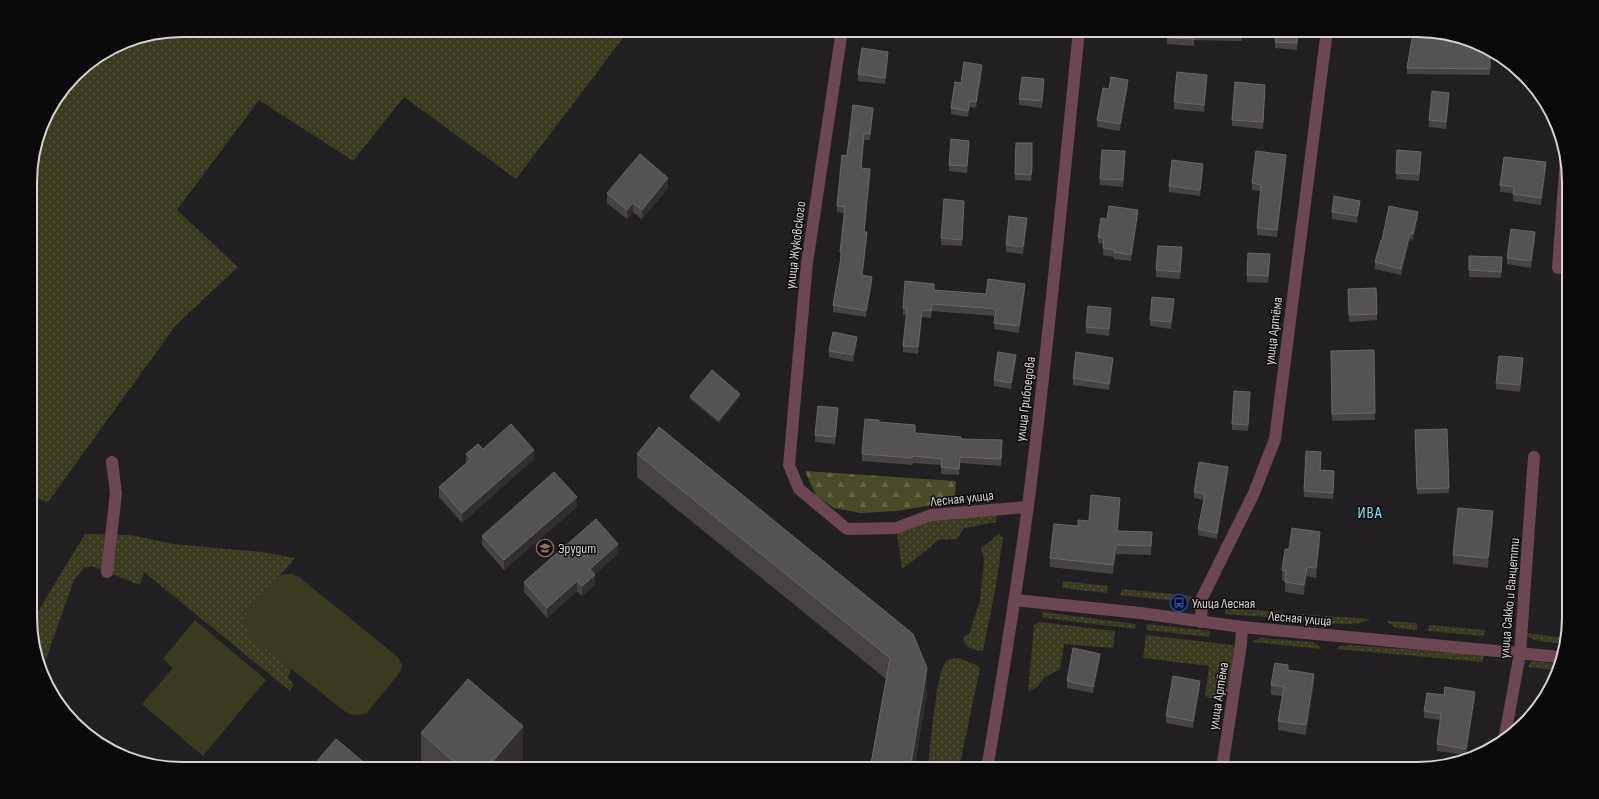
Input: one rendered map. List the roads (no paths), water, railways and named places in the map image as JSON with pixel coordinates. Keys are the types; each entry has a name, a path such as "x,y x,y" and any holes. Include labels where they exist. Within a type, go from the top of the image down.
{"street":[{"name":"улица Жуковского","path":"789,465 807,263 841,37"},
{"name":"улица Грибоедова","path":"988,762 1015,600 1028,507 1054,280 1078,37"},
{"name":"улица Артёма","path":"1201,622 1202,598 1254,493 1275,439 1326,37"},
{"path":"1558,268 1562,212"},
{"name":"улица Сакко и Ванцетти","path":"1506,731 1520,653 1534,457"},
{"path":"107,572 116,494 112,462"},
{"name":"Лесная улица","path":"789,465 799,490 847,529 896,528 931,515 1028,507"},
{"name":"Лесная улица","path":"1015,600 1242,627 1556,657"},
{"name":"улица Артёма","path":"1223,762 1242,644 1242,627"}],"place":[{"name":"Эрудит","path":"545,548"},
{"name":"Улица Лесная","path":"1179,603"}],"district":[{"name":"ИВА","path":"1370,512"}]}
